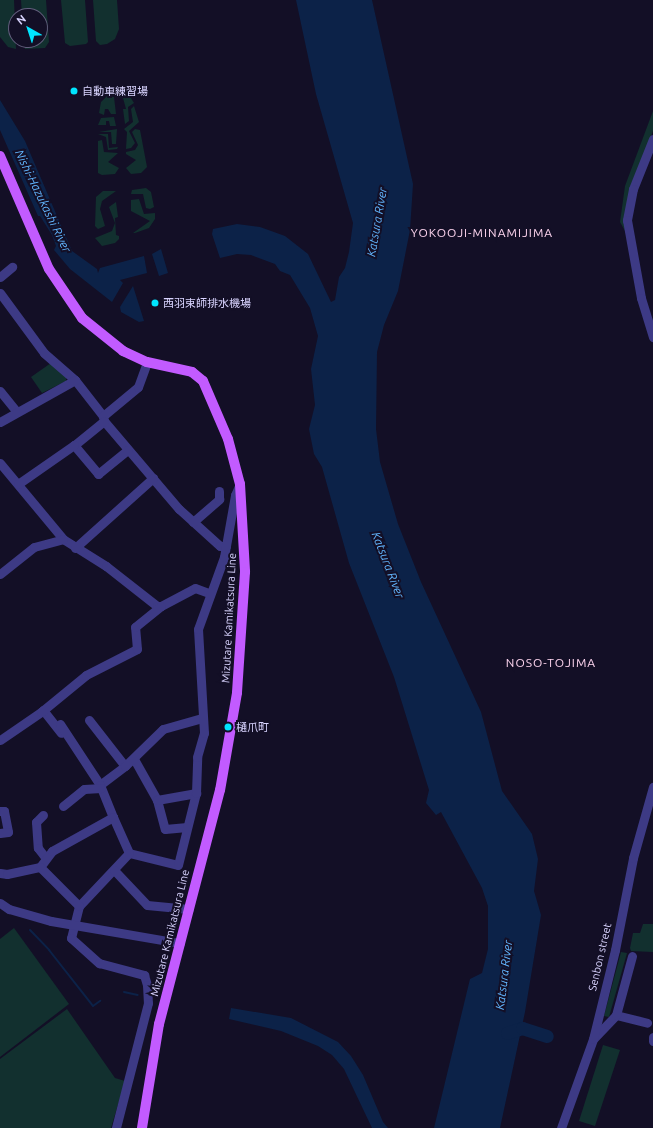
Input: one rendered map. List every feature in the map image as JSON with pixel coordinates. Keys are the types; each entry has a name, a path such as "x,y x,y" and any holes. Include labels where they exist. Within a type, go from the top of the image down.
{"main road":[{"name":"Mizutare Kamikatsura Line","path":"0,156 48,269 69,303 101,336 123,351 147,362 192,372 203,381 228,439 240,484 245,572 237,693 220,790 159,1024 142,1128"}],"street":[{"path":"653,139 633,189 627,220 641,298 653,337"},
{"path":"0,277 12,267"},
{"path":"0,293 44,353 75,380 128,450 153,478 193,522 220,546 226,546"},
{"path":"18,484 74,445 138,387 147,362"},
{"path":"0,422 75,380"},
{"path":"0,391 17,412"},
{"path":"74,445 98,474 128,450"},
{"path":"0,462 63,539 161,606"},
{"path":"75,548 153,478"},
{"path":"129,853 178,865 196,793 197,757 204,733 198,638 209,593 226,546 235,495 240,484"},
{"path":"193,522 219,499 219,491"},
{"path":"0,574 34,547 63,539"},
{"path":"0,740 43,710 86,675 137,648 135,627 161,606 195,588 209,593"},
{"path":"43,710 76,754 82,756"},
{"path":"63,806 84,789 100,787 134,759 163,730 202,718"},
{"path":"89,720 125,766"},
{"path":"60,724 82,756 100,787 129,853"},
{"path":"134,759 157,800 166,829 188,827"},
{"name":"Senbon street","path":"560,1128 593,1039 615,950 633,858 653,788"},
{"path":"157,800 196,793"},
{"path":"0,811 4,811 8,832 0,832"},
{"path":"43,815 36,822 38,848 45,857"},
{"path":"40,867 45,857 113,817"},
{"path":"116,1128 148,1003 147,985 144,975 99,963 71,938 73,925 79,906 129,853"},
{"path":"0,873 14,873 40,867"},
{"path":"40,867 79,906"},
{"path":"114,870 146,905 189,909"},
{"path":"0,903 32,916 73,925 180,943"},
{"path":"593,1039 616,1015 632,956"},
{"path":"616,1015 647,1023"}],"green space":[{"path":"0,0 14,0 14,8 8,8 8,47 0,37"},
{"path":"21,0 46,0 47,8 22,8"},
{"path":"61,0 85,0 88,42 86,44 70,46 65,43"},
{"path":"93,0 117,0 119,29 115,39 107,44 100,45 96,41"},
{"path":"25,48 45,48 25,49"},
{"path":"129,95 134,103 128,107 129,121 125,124 123,109 126,109 123,98"},
{"path":"107,96 114,97 116,114 111,114 108,109 105,109 104,115 99,113 101,102"},
{"path":"134,106 139,122 129,131 135,143 131,148 126,149 127,132 124,129 133,122 131,109"},
{"path":"653,111 653,131 631,188 625,231 620,222 625,186"},
{"path":"114,117 116,126 110,126 109,121 106,121 106,125 98,125 101,118"},
{"path":"117,129 116,144 112,144 111,132 99,132"},
{"path":"135,129 140,130 147,167 141,173 131,174 126,168 136,160 126,154 126,152 135,150 138,145 132,132"},
{"path":"98,134 108,134 109,148 118,147 117,149 108,150 106,137"},
{"path":"102,140 104,152 118,153 108,162 119,168 115,174 102,175 98,173 98,141"},
{"path":"146,188 151,192 154,207 150,209 146,208 143,194 131,194 132,190"},
{"path":"103,191 116,191 102,201 100,209 105,226 98,229 95,226 96,197"},
{"path":"139,199 144,214 155,213 155,219 149,228 133,233 150,221 131,211 131,200"},
{"path":"116,202 118,217 115,218 116,235 119,236 119,239 115,243 102,246 95,238 112,231 115,223 109,207"},
{"path":"51,363 66,376 66,381 42,393 31,377"},
{"path":"643,924 653,924 653,952 631,951 630,948 633,933 640,933"},
{"path":"14,928 69,1004 0,1057 0,939"},
{"path":"621,952 627,953 609,1017 604,1016"},
{"path":"67,1009 115,1078 125,1081 111,1128 0,1128 0,1059"},
{"path":"603,1045 620,1050 595,1126 579,1121"}],"water":[{"name":"Katsura River","path":"296,0 372,0 413,184 410,230 398,291 384,325 377,352 376,429 380,462 398,524 421,582 481,712 502,791 532,834 538,859 534,891 541,915 525,1012 500,1128 434,1128 470,979 482,973 488,949 488,906 482,888 441,812 436,815 426,803 429,790 394,677 349,563 322,467 314,454 309,429 315,405 311,369 318,336 310,308 290,275 280,271 275,264 251,255 237,254 220,258 212,234 213,229 237,224 260,227 285,236 308,254 331,302 335,300 339,277 345,268 349,252 353,223 316,94"},
{"name":"Nishi-Hazukashi River","path":"0,100 25,141 72,251 97,269 98,273 100,268 144,256 147,273 120,280 123,283 112,302 70,269 54,250 56,246 52,235 40,216 38,216 0,130"},
{"path":"161,249 168,273 159,276 152,254"},
{"path":"133,286 144,321 139,322 121,312 120,307"},
{"path":"231,1008 291,1018 338,1042 351,1056 363,1075 383,1122 388,1128 372,1128 344,1069 332,1055 318,1046 281,1031 229,1019"}],"waterway":[{"path":"30,930 49,950 93,1006 100,1001"},
{"path":"124,992 138,995"},
{"path":"507,1033 522,1028 547,1036"}],"place":[{"name":"自動車練習場","path":"74,91"},
{"name":"西羽束師排水機場","path":"155,303"},
{"name":"樋爪町","path":"228,727"}],"district":[{"name":"YOKOOJI-MINAMIJIMA","path":"482,233"},
{"name":"NOSO-TOJIMA","path":"551,663"}]}
